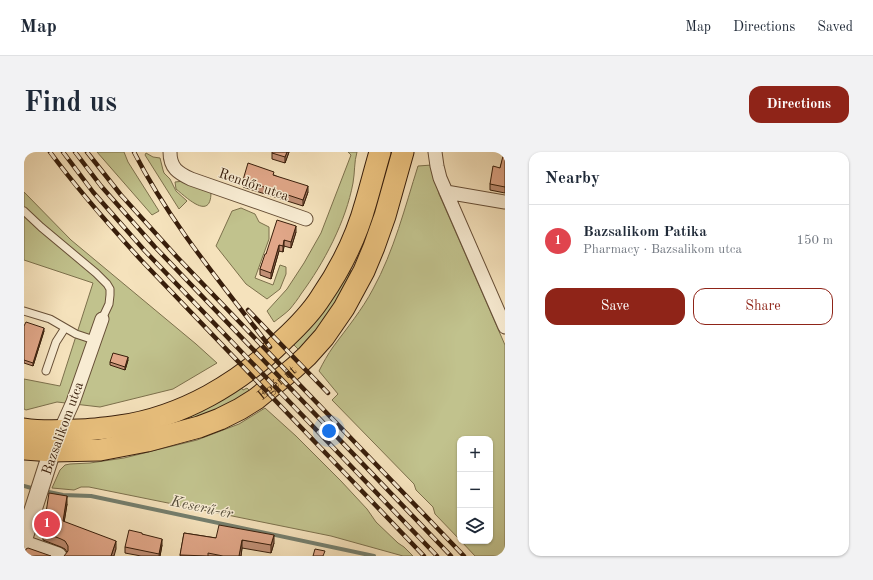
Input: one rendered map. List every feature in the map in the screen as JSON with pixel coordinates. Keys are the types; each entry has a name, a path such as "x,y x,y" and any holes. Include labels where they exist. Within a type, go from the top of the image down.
{"main road":[{"name":"Egér út","path":"24,429 60,431 122,426 160,416 189,406 233,382 275,349 307,316 321,297 349,248 362,216 380,152"},
{"name":"Egér út","path":"24,449 52,451 100,450 123,446 173,435 199,427 220,419 256,399 294,368 324,337 344,308 364,271 374,247 385,216 403,152"}],"street":[{"name":"Rendőr utca","path":"170,152 170,160 173,167 191,180 306,219"},
{"path":"435,152 440,178 505,327"},
{"path":"446,192 505,202"},
{"name":"Bazsalikom utca","path":"24,538 52,451 73,402 102,319"},
{"path":"24,544 58,556"}],"lane":[{"path":"24,211 107,284 110,289 110,300 102,319"},
{"path":"24,311 50,319 76,334 94,340"},
{"path":"46,371 56,342 65,328"}],"green space":[{"path":"97,152 124,152 128,162 159,211 152,215"},
{"path":"348,152 357,152 350,197 340,227 310,282 290,309 274,322 267,311 287,289 321,233 351,155"},
{"path":"146,153 153,157 160,158 164,173 170,179 176,191 187,201 179,209 145,155"},
{"path":"432,165 439,194 505,345 505,556 475,556 464,544 493,544 493,436 457,436 457,537 435,514 433,507 416,490 414,484 332,400 338,394 319,371 331,350 354,319 373,289 387,260 418,166"},
{"path":"184,181 211,192 210,201 207,205 197,205 176,189 175,182"},
{"path":"24,192 71,240 217,363 173,389 100,407 57,402 26,410 24,409 24,379 60,386 93,283 24,260"},
{"path":"241,208 255,214 259,222 269,227 269,239 255,278 273,285 280,265 286,267 286,274 280,289 267,299 246,284 216,246 232,211"},
{"path":"347,269 351,270 334,308 318,331 300,351 292,343"},
{"path":"240,386 243,390 247,388 251,392 225,408 182,421 203,410"},
{"path":"265,408 296,436 341,481 367,509 376,522 413,556 403,556 331,536 89,487 81,487 74,490 52,488 60,470 65,465 124,458 197,440 239,424"}],"building":[{"path":"272,152 287,152 285,157"},
{"path":"504,152 505,187 490,184 493,166 500,168"},
{"path":"248,163 274,172 273,175 308,186 303,200 243,180"},
{"path":"277,220 296,226 291,242 284,240 283,246 279,245 271,273 260,269"},
{"path":"26,322 44,328 33,363 24,360 24,326"},
{"path":"113,353 128,357 125,367 110,362"},
{"path":"49,493 67,496 63,521 116,541 111,556 64,556 68,551 68,546 65,541 43,532"},
{"path":"219,525 274,535 271,545 242,540 239,556 223,556 208,553 208,556 180,555 184,533 216,538"},
{"path":"129,530 162,539 159,554 125,547"},
{"path":"28,548 51,556 24,556 26,549"},
{"path":"315,549 325,551 323,556 313,556"}],"waterway":[{"name":"Keserű-ér","path":"24,486 35,489"},
{"name":"Keserű-ér","path":"44,491 63,495 91,496 374,556"}],"railway":[{"path":"50,152 94,207 141,260 424,556"},
{"path":"63,152 93,192 145,251 437,556"},
{"path":"75,152 101,186 155,247 451,556"},
{"path":"87,152 121,195 177,257 464,556"},
{"path":"134,152 148,178 180,228 270,347"},
{"path":"248,310 328,393"}],"place":[{"name":"Bazsalikom Patika","path":"47,524"}]}
